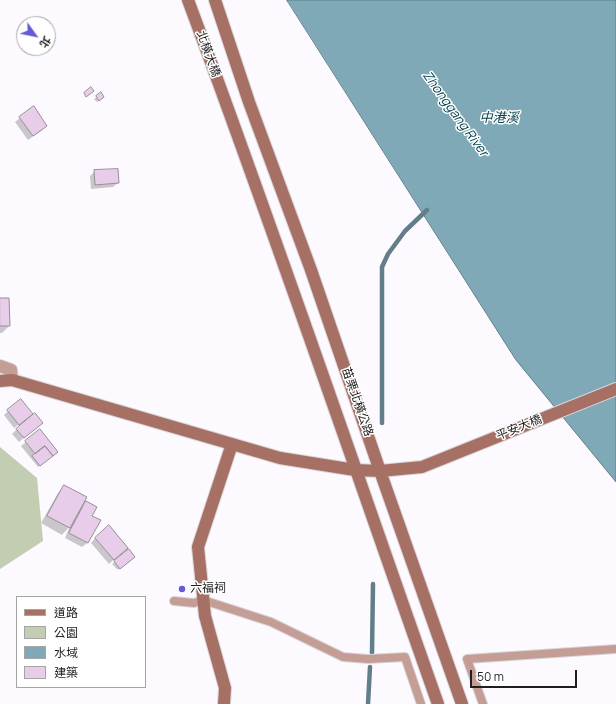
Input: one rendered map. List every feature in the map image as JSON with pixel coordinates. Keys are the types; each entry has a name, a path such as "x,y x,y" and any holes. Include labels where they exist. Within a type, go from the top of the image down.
{"main road":[{"name":"北橫大橋","path":"188,0 229,109"},
{"name":"北橫大橋","path":"215,0 249,102"},
{"name":"苗栗北橫公路","path":"249,102 311,270 462,704"},
{"name":"苗栗北橫公路","path":"229,109 438,704"},
{"name":"平安大橋","path":"6,380 280,458 355,470 380,471 422,467 616,389"},
{"path":"224,704 225,688 205,616 198,547 232,444"}],"street":[{"path":"0,366 11,370 6,380"}],"lane":[{"path":"174,601 194,603 203,600 272,622 343,657 368,659 406,657 421,704"},
{"path":"483,704 467,659 616,649"}],"green space":[{"path":"0,447 37,478 43,541 0,569"}],"water":[{"name":"中港溪","path":"287,0 616,0 616,482 516,360"}],"building":[{"path":"91,87 94,91 86,97 84,93"},
{"path":"101,92 104,97 99,101 96,96"},
{"path":"34,106 47,126 33,136 19,117"},
{"path":"118,169 119,183 95,185 94,170"},
{"path":"0,298 9,298 10,326 0,326"},
{"path":"21,399 33,414 19,425 7,410"},
{"path":"35,413 43,423 24,438 16,429"},
{"path":"40,429 58,452 53,456 45,446 35,454 25,441"},
{"path":"45,446 53,456 40,466 32,456"},
{"path":"64,485 87,497 70,528 47,516"},
{"path":"86,501 97,507 92,516 101,520 88,543 69,533"},
{"path":"109,525 128,548 114,560 95,538"},
{"path":"129,549 135,557 120,569 114,561"}],"waterway":[{"path":"382,423 382,267 388,254 405,231 427,210"},
{"path":"372,653 373,584"},
{"path":"368,704 370,667"}],"place":[{"name":"六福祠","path":"182,589"}],"water label":[{"name":"Zhonggang River","path":"455,114"}]}
